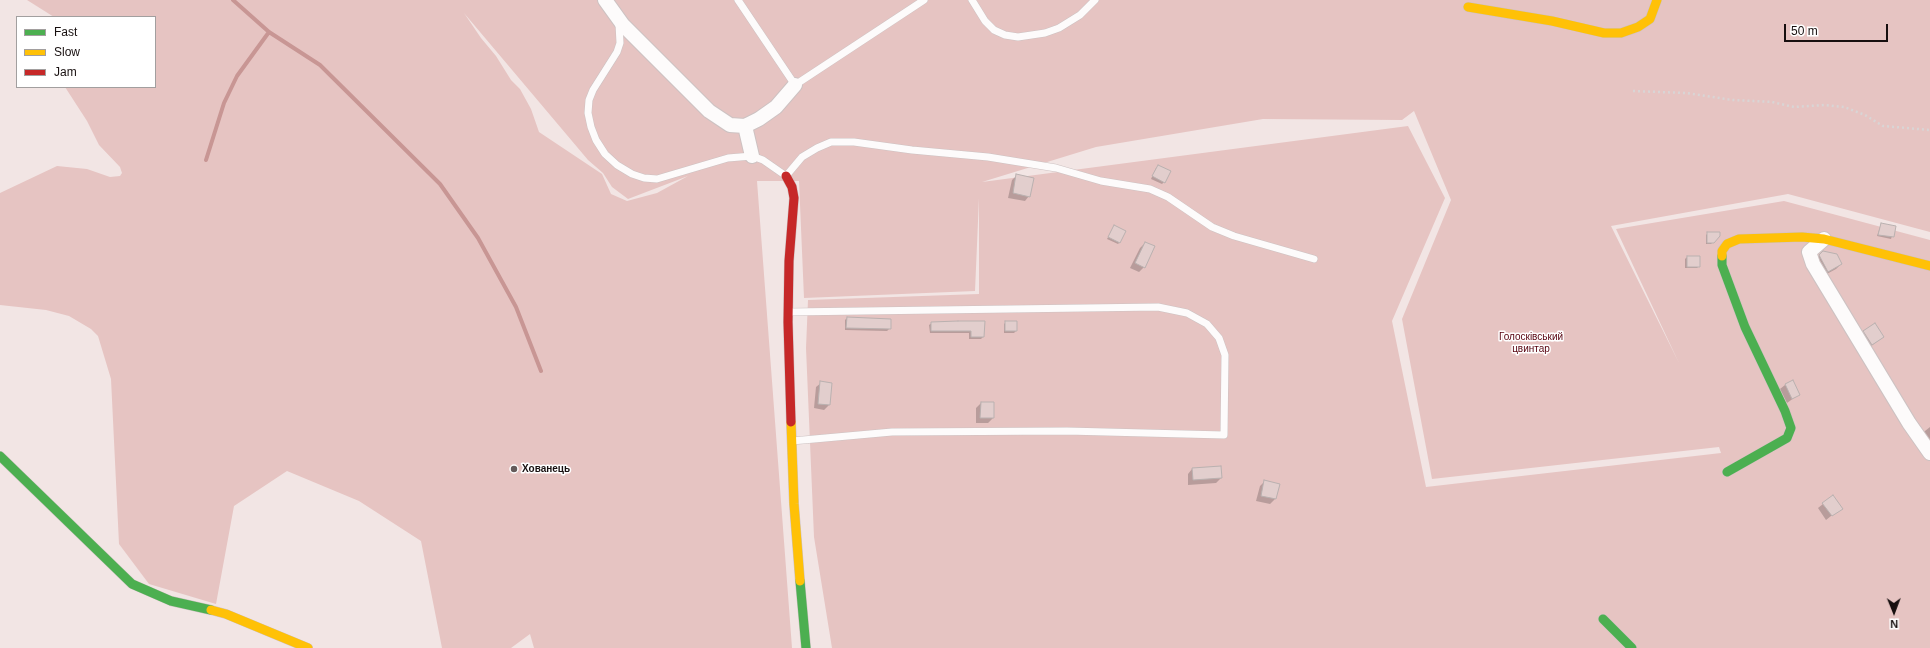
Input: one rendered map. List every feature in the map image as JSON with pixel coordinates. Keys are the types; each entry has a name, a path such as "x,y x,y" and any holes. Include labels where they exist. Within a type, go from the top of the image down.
{"street":[{"path":"605,0 624,25 709,111 730,125 745,126 759,119 776,107 795,85"},
{"path":"1468,7 1544,20 1604,33 1621,33 1638,27 1650,19 1655,9 1657,0"},
{"path":"745,126 752,156"},
{"path":"786,176 792,187 794,198 789,261 788,312 794,504 806,648"},
{"path":"1727,472 1787,438 1791,428 1785,411 1745,327 1722,265 1722,251 1727,244 1739,239 1802,237 1824,239 1930,266"},
{"path":"1824,239 1808,252 1813,264 1905,417 1930,453"},
{"path":"0,456 132,584 171,601 226,614 308,648"},
{"path":"1603,619 1632,648"}],"lane":[{"path":"738,0 795,85 924,0"},
{"path":"972,0 985,21 994,30 1005,35 1018,37 1046,33 1058,28 1080,15 1095,0"},
{"path":"617,16 621,34 617,52 593,90 589,100 588,113 596,140 605,154 617,165 632,174 644,178 657,179 728,158 752,156 763,160 786,176 802,157 831,142 879,144 912,150 988,157 1056,168 1101,181 1150,190 1168,196 1212,227 1234,236 1314,259"},
{"path":"788,312 1158,307 1187,313 1207,324 1219,338 1225,354 1224,434 1067,431 892,432 792,441"}],"path":[{"path":"1634,91 1686,93 1732,100 1772,102 1794,107 1825,105 1844,107 1883,126 1930,130"}],"green space":[{"name":"Голосківський цвинтар","path":"27,0 1930,0 1930,232 1788,194 1611,226 1679,363 1616,229 1784,201 1930,240 1930,648 832,648 814,537 806,348 808,300 979,294 979,198 975,291 804,298 799,181 757,181 792,648 534,648 530,634 511,648 442,648 421,541 359,501 287,471 234,506 216,604 149,584 119,544 111,379 98,336 91,329 69,316 46,310 0,305 0,193 57,166 87,169 110,177 120,176 122,173 120,167 99,145 87,121 66,88 156,88 156,16 52,16","holes":["464,13 588,160 603,173 612,187 628,199 688,176 657,193 627,201 611,194 602,174 539,132 531,109 520,89 511,80 496,56 481,38","1414,111 1451,200 1402,319 1432,479 1719,447 1721,453 1426,487 1392,321 1445,198 1408,126 982,182 1096,147 1263,119 1402,120"]}],"building":[{"path":"1158,165 1171,171 1165,183 1152,176"},
{"path":"1016,174 1034,178 1030,197 1013,193"},
{"path":"1881,223 1896,226 1894,237 1878,235"},
{"path":"1114,225 1126,231 1120,243 1108,237"},
{"path":"1707,232 1720,232 1720,236 1714,243 1707,243"},
{"path":"1145,242 1155,246 1145,268 1135,263"},
{"path":"1823,251 1837,254 1842,264 1828,272 1819,255"},
{"path":"1687,256 1700,256 1700,267 1687,267"},
{"path":"847,317 891,319 891,329 846,328"},
{"path":"985,321 984,337 971,337 971,331 931,331 931,322"},
{"path":"1005,321 1017,321 1017,331 1005,331"},
{"path":"1875,323 1884,337 1872,345 1863,331"},
{"path":"1793,380 1800,395 1792,399 1785,384"},
{"path":"820,381 832,383 830,405 818,404"},
{"path":"981,402 994,402 994,418 980,418"},
{"path":"1221,466 1222,478 1193,480 1192,468"},
{"path":"1264,480 1280,484 1276,499 1261,496"},
{"path":"1833,495 1843,509 1832,516 1822,503"}],"waterway":[{"path":"233,0 269,32 320,65 440,184 478,238 516,307 541,371"},
{"path":"206,160 224,103 237,76 269,32"}],"traffic: fast":[{"path":"1722,256 1722,265 1745,327 1785,411 1791,428 1787,438 1727,472"},
{"path":"0,456 132,584 171,601 211,610"},
{"path":"800,581 806,648"},
{"path":"1603,619 1632,648"}],"traffic: slow":[{"path":"1468,7 1552,21 1604,33 1621,33 1638,27 1650,19 1657,0"},
{"path":"1722,256 1722,251 1727,244 1739,239 1802,237 1824,239 1930,266"},
{"path":"791,422 794,504 800,581"},
{"path":"211,610 226,614 308,648"}],"traffic: jam":[{"path":"786,176 792,187 794,198 789,261 788,322 791,422"}],"place":[{"name":"Хованець","path":"514,469"}]}
